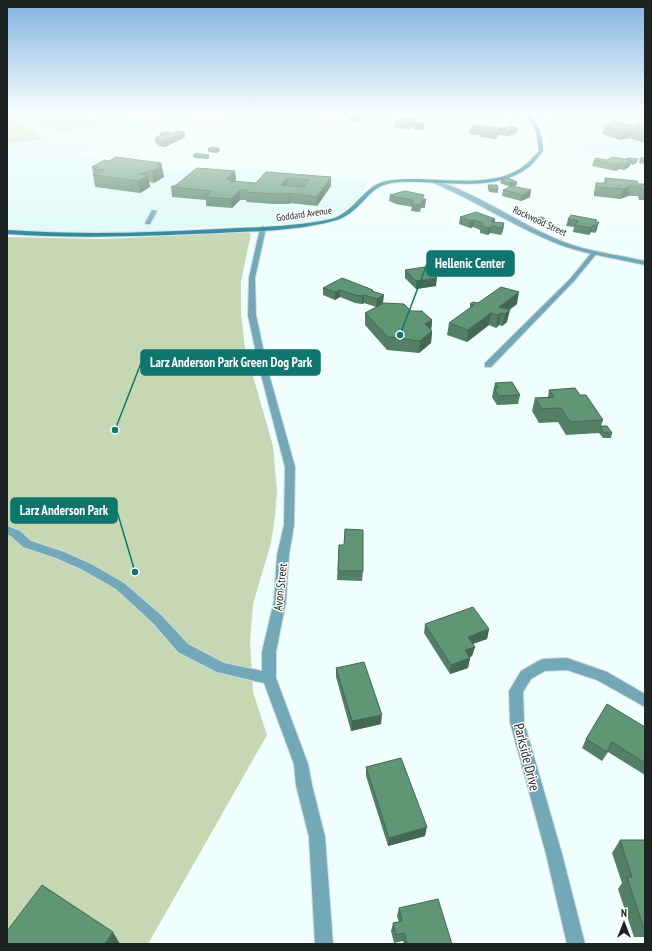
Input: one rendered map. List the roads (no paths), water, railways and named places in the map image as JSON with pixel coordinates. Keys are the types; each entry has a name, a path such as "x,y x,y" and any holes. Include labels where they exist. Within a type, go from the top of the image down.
{"main road":[{"name":"Goddard Avenue","path":"7,232 115,236 308,224 335,220 350,212 378,184 389,182 433,181 471,182 502,178 528,165 534,158"}],"street":[{"name":"Rockwood Street","path":"433,181 448,186 522,226 550,239 595,252 645,263"},
{"path":"148,223 154,211"},
{"name":"Avon Street","path":"263,228 252,278 252,315 263,367 290,467 289,525 283,555 280,601 269,652 269,678 301,764 304,785 317,837 324,944"},
{"path":"488,365 572,280 595,252"},
{"path":"7,530 16,534 27,544 60,555 87,567 120,586 158,620 183,648 222,668 269,678"},
{"name":"Parkside Drive","path":"576,944 554,854 517,722 516,691 526,675 543,665 567,664 602,676 645,701"}],"place":[{"name":"Hellenic Center","path":"400,335"},
{"name":"Larz Anderson Park Green Dog Park","path":"115,430"},
{"name":"Larz Anderson Park","path":"135,572"}]}
